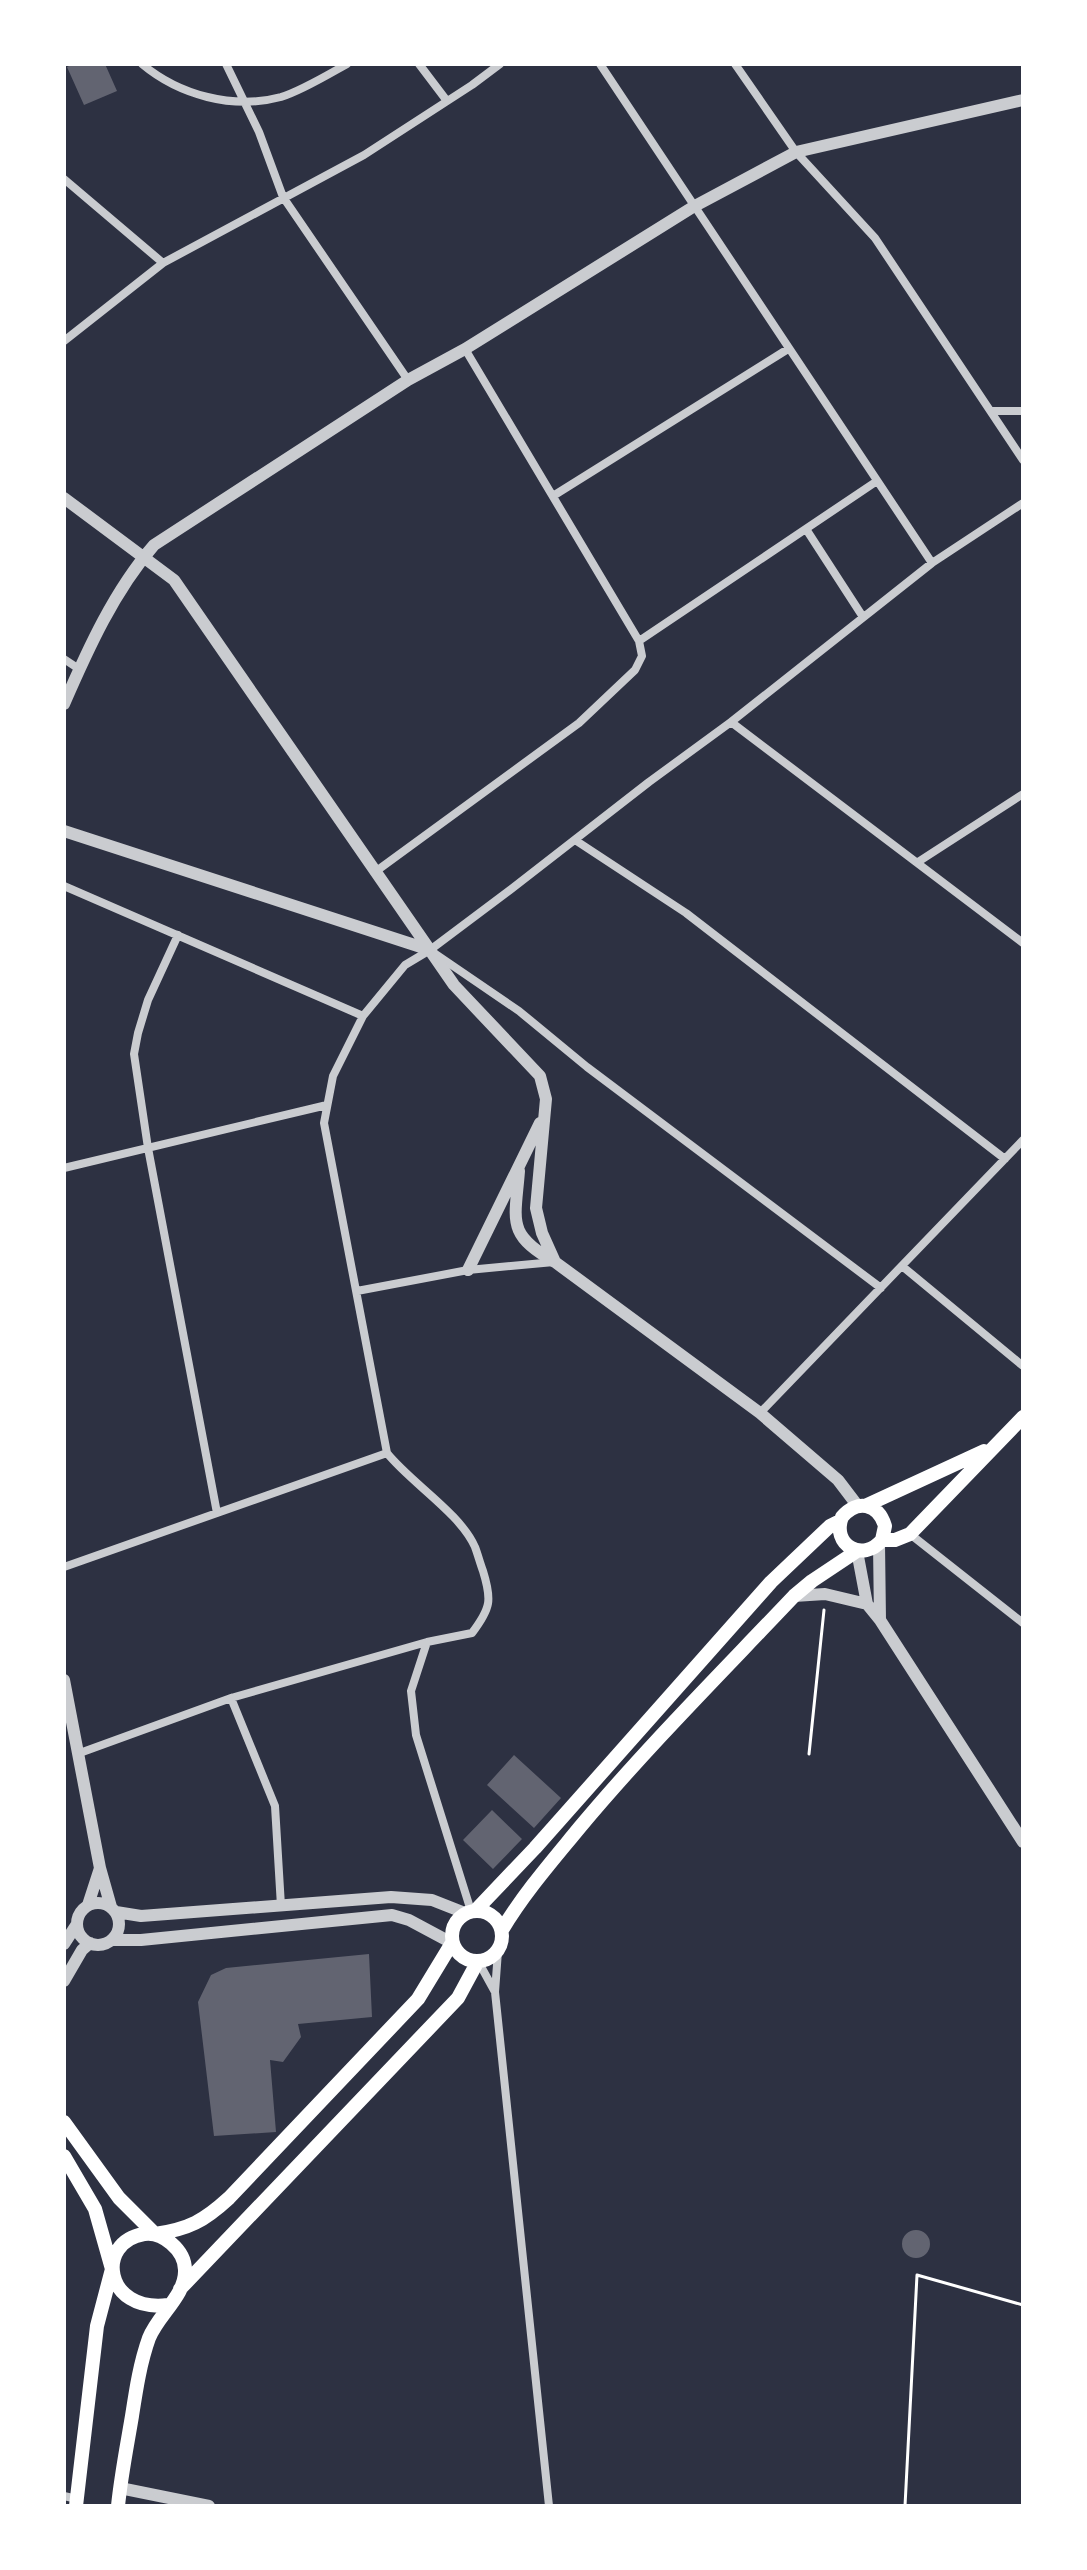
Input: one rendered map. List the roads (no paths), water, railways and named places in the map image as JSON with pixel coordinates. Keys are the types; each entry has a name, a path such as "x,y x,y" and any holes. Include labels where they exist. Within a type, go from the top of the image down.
{"main road":[{"path":"991,1447 844,1513 839,1531 842,1540 857,1551 867,1551 881,1542 910,1534 1023,1417"},
{"path":"862,1505 876,1509 884,1521 885,1531 881,1542"},
{"path":"73,2500 97,2326 116,2254 129,2239 138,2235 183,2230 229,2198 418,1999 452,1943 454,1926 525,1860 771,1582 830,1526 840,1521"},
{"path":"502,1930 535,1882 606,1796 794,1596 857,1551"},
{"path":"452,1943 462,1957 478,1961 489,1959 498,1951 502,1930 492,1915 471,1912"},
{"path":"118,2506 144,2353 168,2305 458,1998 478,1961"},
{"path":"64,2122 119,2198 155,2234 175,2248 185,2263 186,2272 180,2289"},
{"path":"64,2156 95,2209 116,2284 128,2299 147,2306 168,2305"}],"street":[{"path":"142,64 160,79 206,98 242,101 281,97 347,64"},
{"path":"226,64 259,132 283,197 408,380"},
{"path":"419,64 447,101"},
{"path":"64,341 163,263 364,155 500,64"},
{"path":"600,64 932,563"},
{"path":"735,64 796,152 875,238 1023,460"},
{"path":"64,704 106,615 144,556 171,532 408,380 465,349 693,207 796,152 1023,100"},
{"path":"64,179 163,263"},
{"path":"375,872 579,723 635,670 642,656 639,641 465,349"},
{"path":"553,496 788,349"},
{"path":"991,411 1023,411"},
{"path":"639,641 877,481"},
{"path":"64,498 174,580 454,985 540,1076 546,1099 536,1208 542,1233 555,1262"},
{"path":"77,1754 231,1698 427,1642 472,1633 485,1616 490,1594 474,1545 443,1507 399,1468 387,1453 324,1123 333,1076 363,1016 405,965 430,950 731,722 932,563 1023,503"},
{"path":"806,529 863,617"},
{"path":"64,659 79,669"},
{"path":"731,722 1023,943"},
{"path":"918,862 1023,794"},
{"path":"64,831 430,950 519,1011 587,1067 881,1288"},
{"path":"575,840 686,913 1005,1159"},
{"path":"64,886 363,1016"},
{"path":"178,935 148,1000 134,1054 148,1148 217,1513"},
{"path":"64,1168 327,1105"},
{"path":"468,1270 543,1117"},
{"path":"760,1413 1023,1140"},
{"path":"519,1171 516,1227 528,1244 760,1413 838,1480 862,1505"},
{"path":"357,1291 468,1270 555,1262"},
{"path":"902,1266 1023,1366"},
{"path":"64,1567 387,1453"},
{"path":"910,1534 1023,1623"},
{"path":"880,1620 881,1542"},
{"path":"857,1551 867,1604 1023,1842"},
{"path":"794,1596 825,1594 867,1604"},
{"path":"427,1642 411,1691 416,1735 471,1912"},
{"path":"64,1680 100,1868 119,1927 112,1940"},
{"path":"231,1698 275,1806 281,1906"},
{"path":"64,1944 82,1910 88,1905 100,1868"},
{"path":"88,1905 104,1903 113,1909 141,1916 391,1897 432,1900 471,1912"},
{"path":"77,1924 79,1932 90,1943 97,1945 112,1940 141,1940 392,1915 409,1920 452,1943"},
{"path":"64,1981 82,1950 90,1943"},
{"path":"498,1951 495,1992 549,2506"},
{"path":"478,1961 495,1992"},
{"path":"120,2488 209,2506"}]}
